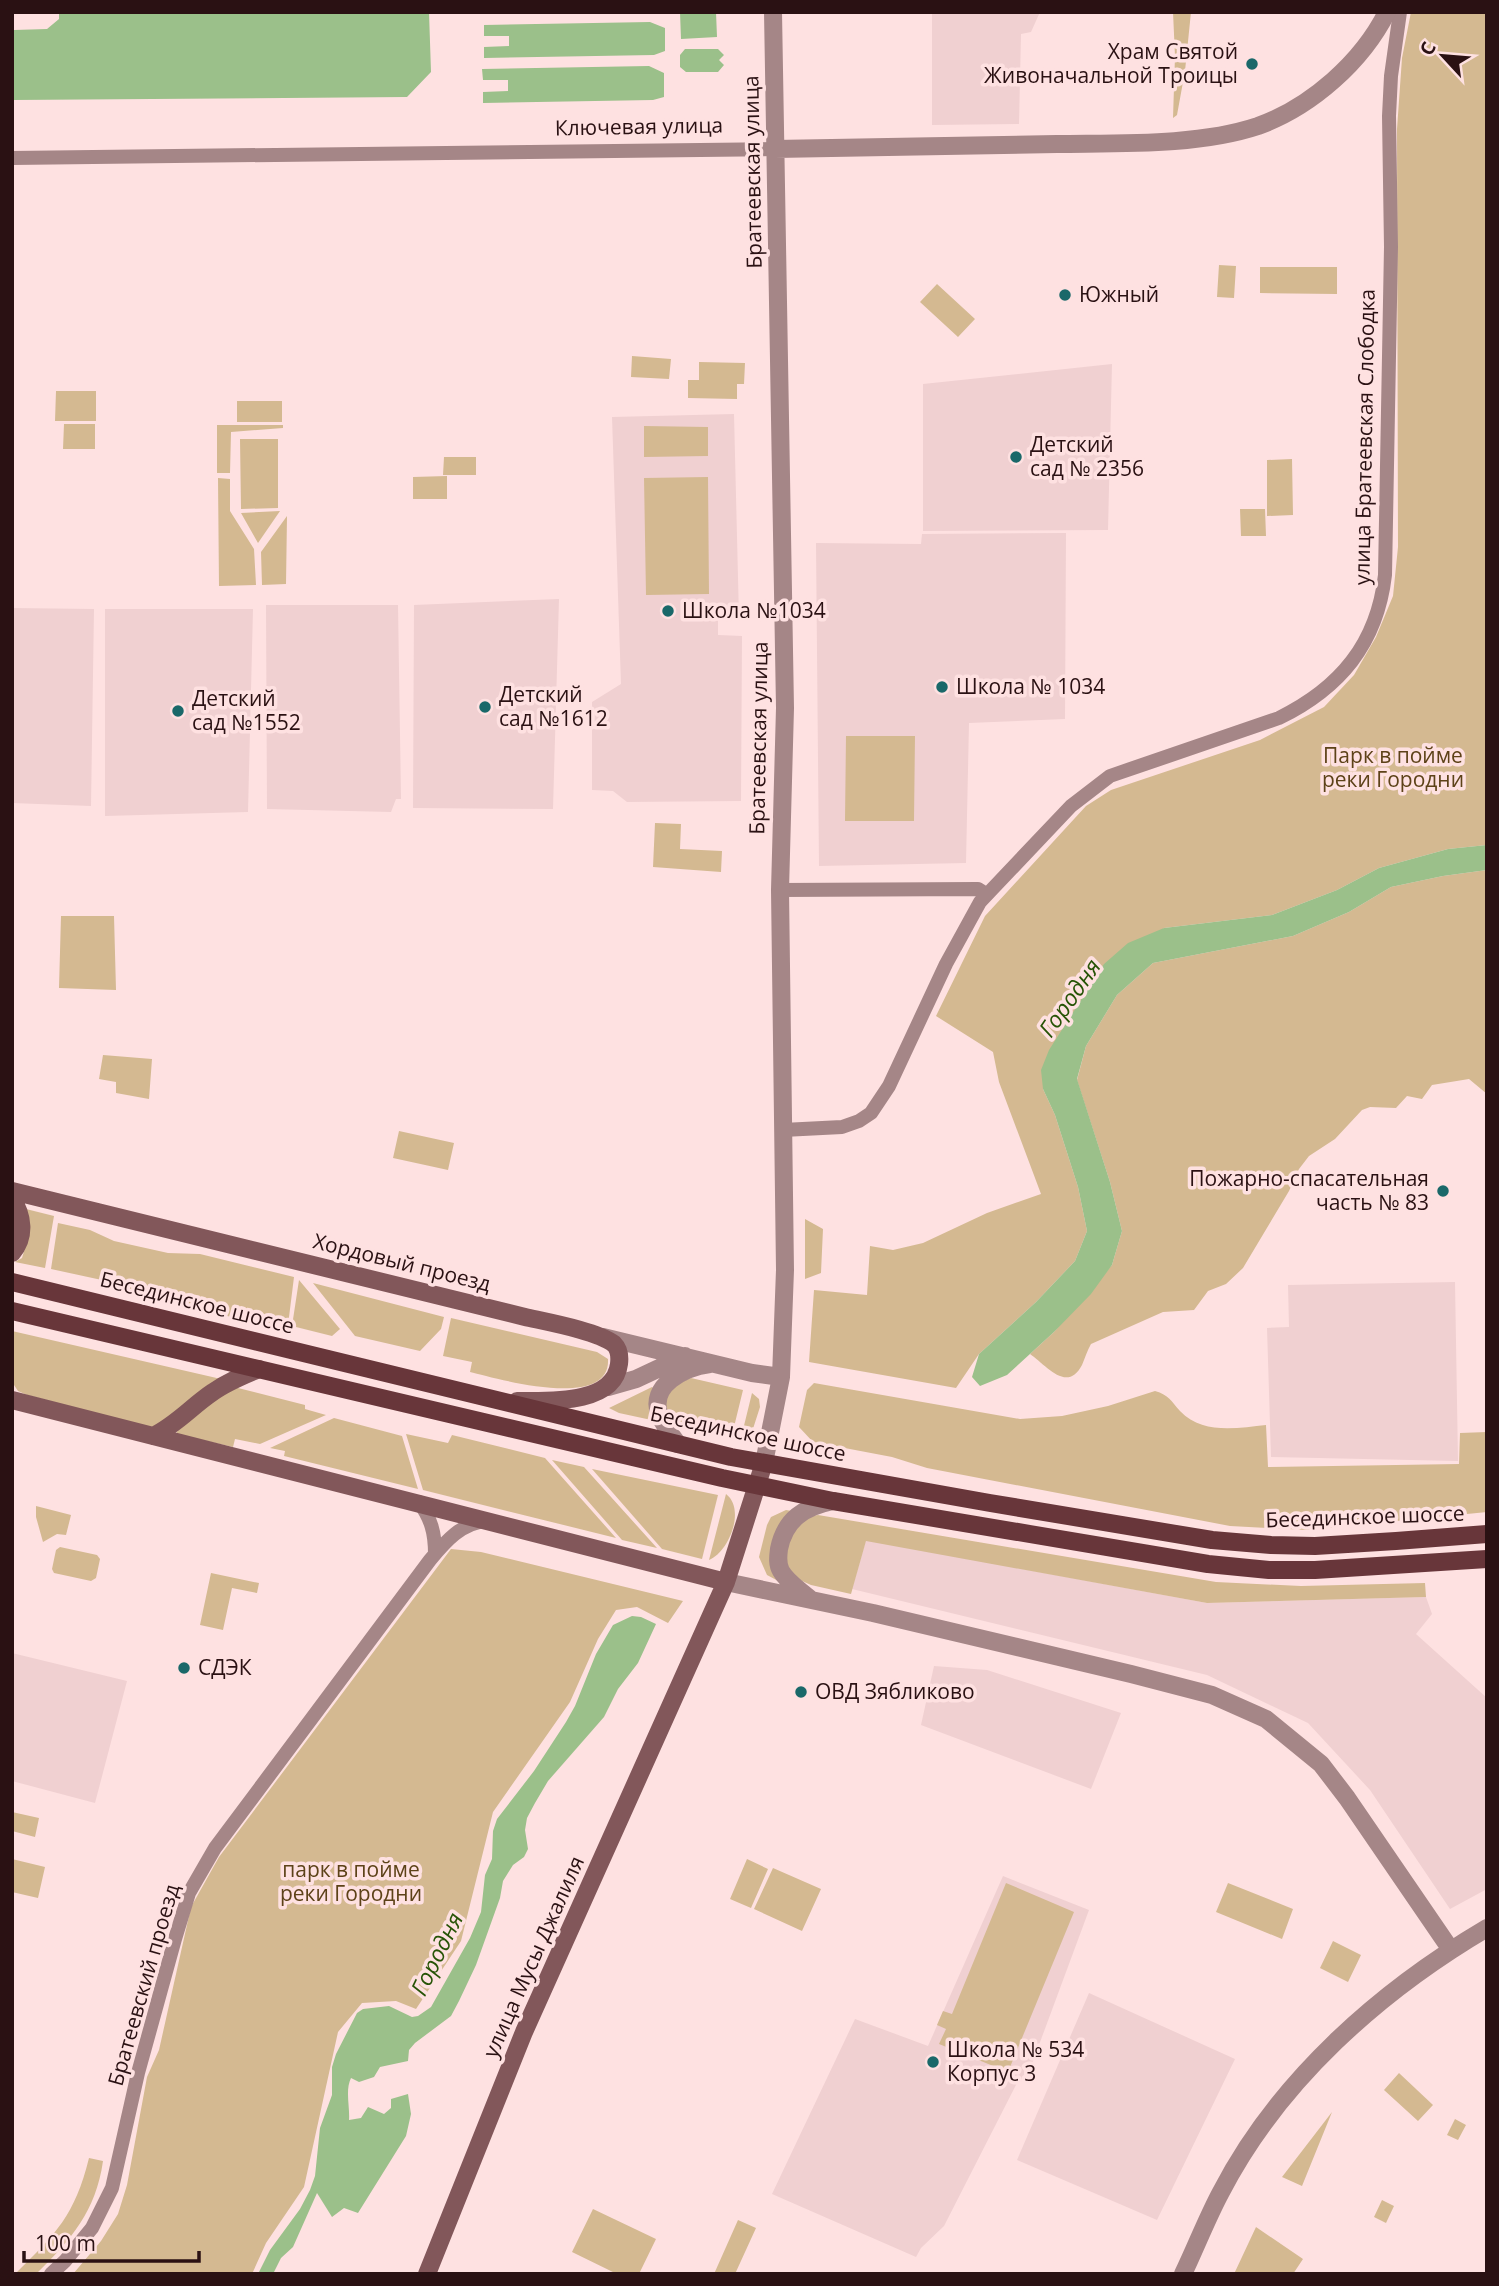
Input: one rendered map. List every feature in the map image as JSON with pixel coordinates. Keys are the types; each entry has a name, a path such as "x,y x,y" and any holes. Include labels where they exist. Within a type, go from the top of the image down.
{"main road":[{"name":"Хордовый проезд","path":"12,1191 603,1337"},
{"path":"12,1199 20,1211 22,1224 20,1238 12,1252"},
{"name":"Бесединское шоссе","path":"12,1282 678,1444 764,1462 1212,1540 1315,1546 1487,1534"},
{"path":"12,1311 758,1486 833,1501 1208,1564 1269,1570 1315,1570 1487,1559"},
{"path":"503,1401 556,1401 608,1387 618,1374 620,1355 616,1346 603,1337"},
{"path":"153,1436 169,1428 229,1381 259,1370"},
{"path":"12,1389 33,1405"},
{"path":"12,1400 726,1582"},
{"name":"улица Мусы Джалиля","path":"427,2274 524,2032 726,1582 764,1462"}],"street":[{"name":"Братеевская улица","path":"764,1462 781,1377 785,1270 779,890 785,708 773,12"},
{"name":"Ключевая улица","path":"12,158 775,149 1180,139 1243,130 1273,119 1323,88 1361,52 1387,12"},
{"name":"улица Братеевская Слободка","path":"783,1130 842,1127 859,1121 871,1112 889,1086 966,925 986,894 1070,806 1110,776 1279,718 1317,696 1349,666 1375,622 1382,601 1385,575 1391,247 1389,116 1391,76 1400,12"},
{"path":"779,890 978,889 986,894"},
{"name":"Хордовый проезд","path":"603,1337 781,1377"},
{"path":"608,1387 636,1379 685,1356"},
{"path":"678,1444 659,1415 659,1396 670,1379 694,1366 713,1363"},
{"path":"812,1600 782,1574 778,1560 780,1545 785,1530 795,1516 819,1504 833,1501"},
{"path":"418,1502 428,1515 435,1532 435,1554"},
{"name":"Братеевский проезд","path":"51,2274 65,2262 92,2228 112,2188 144,2049 190,1893 215,1848 435,1554 464,1528 478,1522 492,1521"},
{"path":"726,1582 1188,1688 1233,1703 1266,1719 1321,1764 1348,1798 1451,1950"},
{"path":"1183,2274 1222,2191 1252,2142 1303,2075 1349,2030 1426,1966 1487,1928"}],"shaded area":[{"path":"59,12 429,12 431,72 407,97 12,100 14,30 47,29 59,19"},
{"path":"680,12 716,12 717,37 681,39"},
{"path":"932,12 1040,12 1031,32 1021,34 1019,124 932,125"},
{"path":"650,22 665,28 665,51 654,55 484,58 484,47 509,46 509,36 484,36 484,25"},
{"path":"685,49 718,49 724,55 719,60 724,65 718,72 686,72 680,67 680,55"},
{"path":"649,66 664,73 664,97 653,100 483,103 483,92 508,91 508,80 483,80 482,69"},
{"name":"Детский сад № 2356","path":"1112,364 1108,530 923,531 923,384"},
{"name":"Школа №1034","path":"734,414 739,618 726,617 726,604 718,604 718,635 742,636 741,801 627,802 613,791 592,790 592,702 621,684 612,417"},
{"name":"Школа № 1034","path":"1066,533 1065,719 969,723 966,863 819,866 816,543 921,544 922,534"},
{"name":"Детский сад №1612","path":"559,599 553,809 413,808 414,605"},
{"path":"266,605 398,605 401,799 396,799 391,812 267,809"},
{"path":"12,608 94,609 91,806 12,803"},
{"name":"Детский сад №1552","path":"105,609 253,609 248,812 105,816"},
{"path":"1487,845 1487,870 1391,887 1349,912 1293,936 1153,963 1117,995 1086,1046 1077,1079 1110,1182 1122,1231 1112,1265 1091,1294 1054,1332 1007,1375 980,1386 972,1377 979,1354 1036,1302 1075,1261 1087,1231 1078,1187 1055,1115 1043,1089 1041,1070 1049,1050 1104,964 1128,943 1164,928 1272,915 1337,890 1379,868 1448,849"},
{"path":"1455,1282 1458,1461 1271,1457 1267,1328 1289,1327 1288,1285"},
{"path":"866,1540 1207,1603 1426,1597 1432,1614 1416,1634 1487,1698 1487,1889 1450,1909 1370,1790 1308,1723 1207,1675 852,1589"},
{"path":"632,1616 656,1624 638,1663 618,1689 604,1717 548,1781 527,1818 525,1830 528,1849 503,1881 500,1898 476,1965 451,2016 415,2043 409,2050 408,2061 380,2067 374,2077 359,2082 351,2078 348,2093 349,2120 361,2118 368,2107 384,2114 391,2108 391,2099 408,2094 411,2114 406,2136 358,2213 344,2208 332,2217 317,2193 293,2247 281,2258 273,2274 258,2274 270,2250 300,2209 310,2190 315,2176 320,2128 332,2095 332,2067 357,2013 363,2009 389,2006 412,2017 431,2007 470,1938 481,1912 485,1875 492,1859 493,1831 497,1819 534,1771 566,1722 596,1654 613,1625"},
{"path":"12,1653 127,1681 95,1803 12,1781"},
{"path":"934,1666 987,1670 1121,1713 1091,1789 921,1725"},
{"name":"Школа № 534 Корпус 3","path":"1003,1876 1089,1910 1026,2080 1019,2079 944,2226 921,2248 916,2257 772,2194 855,2019 928,2046"},
{"path":"1089,1993 1235,2059 1157,2220 1017,2160"}],"green space":[{"path":"1173,12 1191,12 1185,71 1177,115 1173,118 1175,56"},
{"name":"Парк в пойме реки Городни","path":"1411,12 1487,12 1487,845 1448,849 1379,868 1337,890 1272,915 1164,928 1043,1089 1055,1115 1078,1187 1087,1231 1075,1261 1036,1302 979,1354 956,1388 809,1362 814,1290 867,1295 870,1246 893,1250 923,1243 987,1213 1041,1194 999,1082 993,1052 936,1016 985,916 1086,806 1111,790 1260,740 1324,707 1354,675 1376,637 1393,596 1398,547 1397,129 1402,58"},
{"path":"1219,265 1236,266 1234,298 1217,297"},
{"path":"1260,267 1337,267 1337,294 1260,293"},
{"path":"937,284 975,319 958,337 920,302"},
{"path":"632,356 671,359 669,379 631,377"},
{"path":"699,362 745,363 744,384 737,384 737,399 688,398 688,380 699,380"},
{"path":"56,391 96,391 96,421 55,421"},
{"path":"237,401 282,401 282,422 237,422"},
{"path":"64,424 95,424 95,449 63,449"},
{"path":"217,425 283,425 283,428 231,432 230,473 217,473"},
{"path":"644,426 708,427 708,456 644,457"},
{"path":"240,439 278,439 278,508 241,509"},
{"path":"444,457 476,457 476,475 443,475"},
{"path":"1292,459 1293,515 1267,516 1267,460"},
{"path":"447,476 447,499 413,499 413,477"},
{"path":"708,477 709,594 646,595 644,478"},
{"path":"218,478 230,479 230,511 254,549 256,585 219,586"},
{"path":"1240,509 1265,509 1266,536 1241,536"},
{"path":"280,511 258,543 241,513"},
{"path":"287,516 286,584 262,585 261,552"},
{"path":"846,736 915,736 914,821 845,821"},
{"path":"655,823 681,824 680,849 722,851 721,872 653,867"},
{"path":"1487,870 1487,1094 1469,1079 1432,1085 1422,1099 1407,1096 1396,1108 1370,1107 1362,1110 1335,1139 1309,1156 1243,1268 1226,1284 1208,1291 1194,1310 1163,1312 1091,1344 1082,1365 1070,1377 1063,1377 1049,1370 1030,1354 1054,1332 1112,1265 1122,1231 1110,1182 1077,1080 1086,1046 1117,995 1153,963 1293,936 1349,912 1391,887"},
{"path":"61,916 114,916 116,990 59,988"},
{"path":"103,1055 152,1059 149,1099 116,1093 116,1082 99,1079"},
{"path":"399,1131 454,1143 448,1170 393,1158"},
{"path":"22,1208 54,1216 45,1268 15,1262 22,1258 29,1235"},
{"path":"805,1219 823,1229 821,1273 805,1279"},
{"path":"58,1223 90,1230 114,1241 168,1253 200,1254 294,1277 288,1325 240,1319 141,1296 111,1282 51,1269"},
{"path":"299,1280 340,1329 332,1336 292,1326"},
{"path":"313,1283 444,1317 441,1329 420,1351 355,1336"},
{"path":"451,1318 597,1352 608,1359 604,1375 591,1384 572,1388 550,1388 470,1372 472,1362 443,1356"},
{"path":"12,1331 221,1379 156,1427 149,1427 18,1391 12,1382"},
{"path":"691,1378 743,1390 733,1431 729,1435 671,1425 666,1417 665,1398 677,1384"},
{"path":"814,1383 1020,1419 1062,1416 1108,1406 1155,1391 1167,1396 1189,1419 1199,1424 1221,1428 1266,1425 1268,1467 1459,1464 1460,1433 1487,1432 1487,1512 1307,1530 1230,1526 927,1468 892,1457 813,1442 799,1427 807,1390"},
{"path":"230,1386 305,1405 305,1409 326,1415 260,1444 235,1439 233,1447 176,1434"},
{"path":"652,1387 655,1390 656,1421 619,1413 609,1408"},
{"path":"752,1393 759,1399 760,1407 751,1435 740,1442"},
{"path":"334,1418 402,1436 418,1489 284,1456 285,1451 270,1448"},
{"path":"406,1434 448,1443 452,1435 545,1458 616,1538 423,1490"},
{"path":"552,1460 584,1467 657,1548 622,1540"},
{"path":"592,1469 718,1495 702,1559 662,1549"},
{"path":"726,1494 735,1510 733,1530 723,1548 709,1560"},
{"path":"36,1506 71,1515 66,1535 57,1534 43,1542"},
{"path":"786,1510 792,1511 782,1583 767,1575 759,1557 771,1517"},
{"path":"818,1515 1216,1582 1301,1586 1425,1583 1426,1597 1207,1603 866,1541 851,1594 811,1585 791,1576 785,1551 788,1539 803,1518"},
{"path":"60,1547 97,1555 100,1559 96,1578 91,1581 54,1573 52,1569 56,1550"},
{"name":"парк в пойме реки Городни","path":"451,1549 481,1552 683,1601 668,1623 637,1607 616,1610 598,1639 570,1702 493,1812 461,1941 416,2009 396,2001 362,2003 338,2032 304,2187 266,2243 252,2274 73,2274 101,2241 118,2214 127,2185 147,2077 159,2050 191,1907 219,1857"},
{"path":"211,1573 259,1583 257,1593 232,1588 223,1630 200,1625"},
{"path":"12,1812 39,1818 35,1837 12,1831"},
{"path":"12,1859 45,1867 38,1898 12,1892"},
{"path":"747,1859 768,1869 751,1908 730,1899"},
{"path":"773,1868 821,1889 802,1931 754,1909"},
{"path":"1006,1883 1074,1912 1008,2072 939,2044 946,2029 937,2025 943,2011 952,2014"},
{"path":"1228,1883 1293,1909 1282,1939 1216,1912"},
{"path":"1333,1941 1361,1955 1348,1982 1320,1968"},
{"path":"1399,2073 1433,2105 1418,2121 1384,2090"},
{"path":"1332,2112 1302,2186 1282,2177"},
{"path":"1455,2119 1466,2125 1458,2140 1447,2135"},
{"path":"89,2158 103,2161 100,2179 80,2224 36,2274 15,2274 62,2222 77,2195"},
{"path":"1382,2200 1394,2206 1386,2223 1374,2217"},
{"path":"593,2209 656,2239 639,2274 617,2274 572,2252"},
{"path":"738,2220 756,2228 735,2274 714,2274"},
{"path":"1256,2227 1303,2259 1293,2274 1234,2274"}],"place":[{"name":"Храм Святой Живоначальной Троицы","path":"1252,64"},
{"name":"Южный","path":"1065,295"},
{"name":"Детский сад № 2356","path":"1016,457"},
{"name":"Школа №1034","path":"668,611"},
{"name":"Школа № 1034","path":"942,687"},
{"name":"Детский сад №1612","path":"485,707"},
{"name":"Детский сад №1552","path":"178,711"},
{"name":"Пожарно-спасательная часть № 83","path":"1443,1191"},
{"name":"СДЭК","path":"184,1668"},
{"name":"ОВД Зябликово","path":"801,1692"},
{"name":"Школа № 534 Корпус 3","path":"933,2062"}],"water label":[{"name":"Городня","path":"1070,998"},
{"name":"Городня","path":"437,1954"}]}
